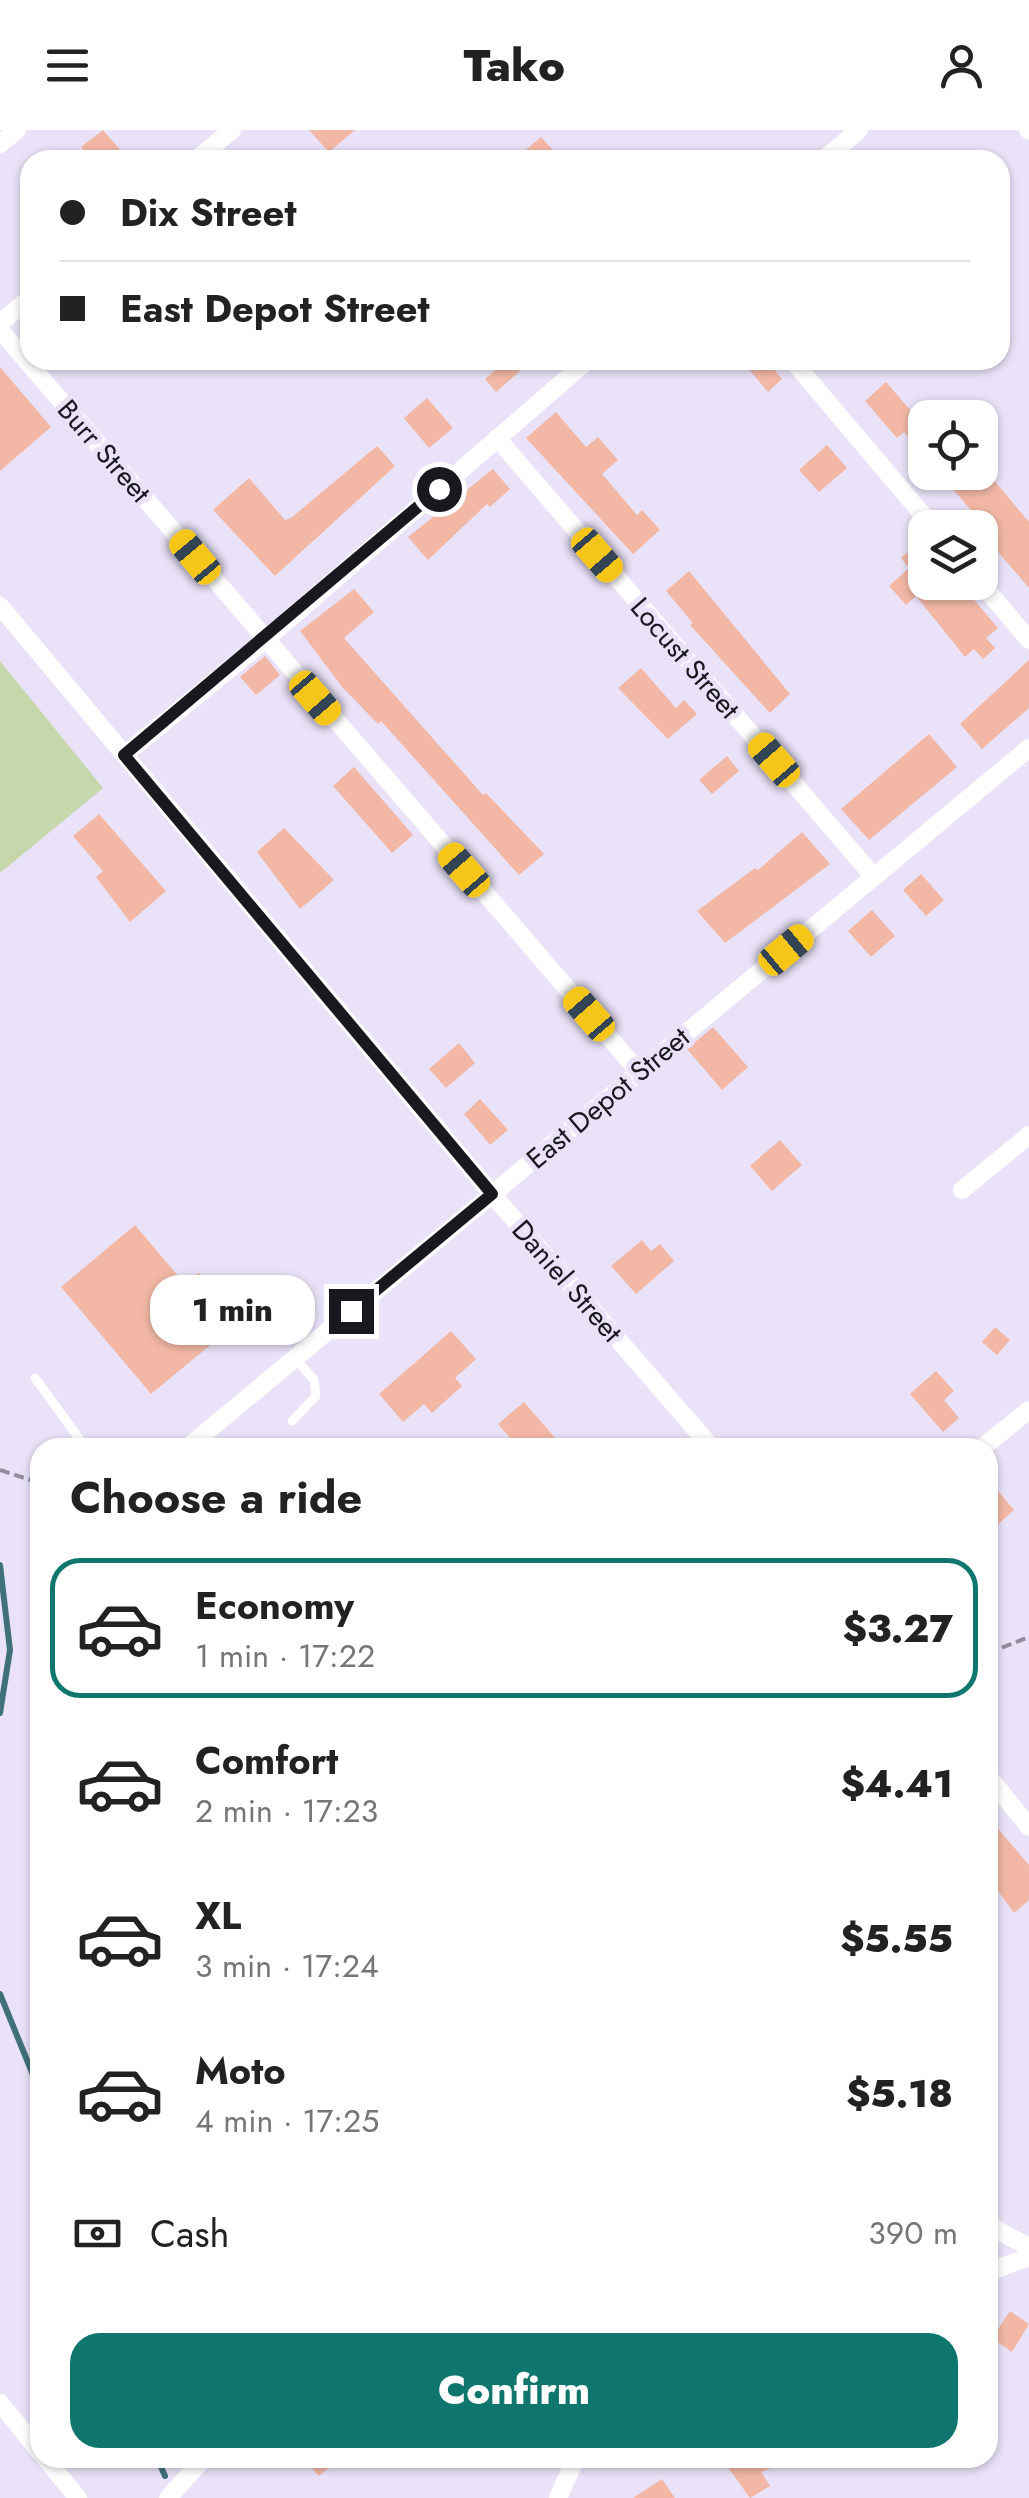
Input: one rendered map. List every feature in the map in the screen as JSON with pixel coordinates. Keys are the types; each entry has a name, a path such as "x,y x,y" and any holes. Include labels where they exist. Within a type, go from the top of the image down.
{"street":[{"path":"0,144 17,130"},
{"path":"208,150 232,130"},
{"path":"834,150 853,132"},
{"path":"0,327 20,308"},
{"name":"Burr Street","path":"0,327 20,351"},
{"name":"Burr Street","path":"36,370 639,1072"},
{"path":"124,755 265,640 576,370"},
{"path":"800,370 919,510"},
{"name":"Locust Street","path":"497,438 874,877"},
{"path":"995,600 1029,640"},
{"name":"Daniel Street","path":"0,606 492,1194 703,1438"},
{"name":"East Depot Street","path":"199,1438 1029,748"},
{"path":"962,1190 1029,1135"},
{"path":"994,1438 1029,1410"},
{"path":"998,1788 1029,1827"},
{"path":"998,2230 1029,2247"},
{"path":"998,2268 1029,2257"},
{"path":"0,2403 30,2440"},
{"path":"53,2468 78,2498"},
{"path":"168,2498 195,2468"},
{"path":"558,2498 572,2468"}],"lane":[{"path":"292,1421 316,1396 314,1380 295,1358"},
{"path":"35,1378 79,1438"}],"path":[{"path":"0,1470 30,1480"},
{"path":"998,1648 1029,1637"}],"green space":[{"path":"0,661 103,788 0,873"}],"building":[{"path":"103,130 120,150 84,150 81,147"},
{"path":"309,130 355,130 331,150"},
{"path":"541,137 553,150 526,150"},
{"path":"0,367 51,427 0,471"},
{"path":"495,370 520,371 496,392 485,379"},
{"path":"749,370 774,370 782,379 768,392"},
{"path":"886,382 908,407 908,437 904,432 897,438 865,401"},
{"path":"427,398 453,428 429,448 404,418"},
{"path":"556,412 586,447 598,437 618,460 602,474 637,515 642,510 660,530 633,554 526,438"},
{"path":"827,445 847,468 819,492 799,470"},
{"path":"377,446 395,466 275,576 213,510 249,478 285,520 291,518"},
{"path":"493,469 510,489 490,507 487,504 428,560 408,537"},
{"path":"998,485 1029,522 1029,588 998,552 998,510 971,510 954,490 998,490"},
{"path":"908,569 908,600 912,600 906,605 889,586"},
{"path":"689,571 790,694 770,713 690,625 693,623 666,591"},
{"path":"354,589 374,612 344,638 483,795 486,793 544,854 519,875 381,721 378,724 342,687 300,631"},
{"path":"919,600 974,600 998,628 986,638 995,648 983,659 974,649 965,657"},
{"path":"265,656 280,675 256,695 240,677"},
{"path":"1029,660 1029,708 982,749 960,724"},
{"path":"641,668 676,708 684,700 697,714 668,739 618,688"},
{"path":"929,734 957,767 869,840 841,809"},
{"path":"727,756 739,771 712,794 699,780"},
{"path":"354,767 413,835 392,853 333,786"},
{"path":"99,814 166,891 130,922 96,877 103,871 73,836"},
{"path":"284,828 334,880 300,909 257,852"},
{"path":"802,832 830,864 725,943 697,911 755,868 758,870"},
{"path":"921,874 944,900 926,916 903,890"},
{"path":"872,910 895,936 871,957 848,931"},
{"path":"713,1027 748,1067 722,1090 687,1049"},
{"path":"459,1043 475,1063 446,1088 429,1069"},
{"path":"480,1099 508,1130 490,1145 464,1114"},
{"path":"780,1140 802,1165 772,1191 750,1166"},
{"path":"135,1225 185,1284 199,1273 231,1312 218,1323 226,1332 151,1394 61,1287"},
{"path":"642,1240 651,1251 660,1244 674,1261 636,1294 611,1266"},
{"path":"995,1327 1010,1340 997,1355 982,1342"},
{"path":"451,1331 476,1359 455,1378 462,1386 432,1413 424,1404 403,1422 379,1394"},
{"path":"936,1371 954,1391 944,1400 959,1418 943,1432 910,1394"},
{"path":"524,1402 555,1438 510,1438 498,1424"},
{"path":"998,1491 1014,1510 998,1524"},
{"path":"998,1829 1029,1865 1029,1900 1014,1913 998,1891"},
{"path":"1010,2311 1029,2324 1012,2352 998,2342 998,2329"},
{"path":"311,2468 328,2468 319,2476"},
{"path":"728,2468 771,2468 761,2472 770,2486 750,2498"},
{"path":"662,2479 675,2498 633,2498"}],"waterway":[{"path":"0,1565 10,1650 0,1713"},
{"path":"0,1994 30,2068"},
{"path":"161,2468 165,2476"}],"route":[{"path":"351,1311 492,1194 124,755 265,640 439,489"}]}
